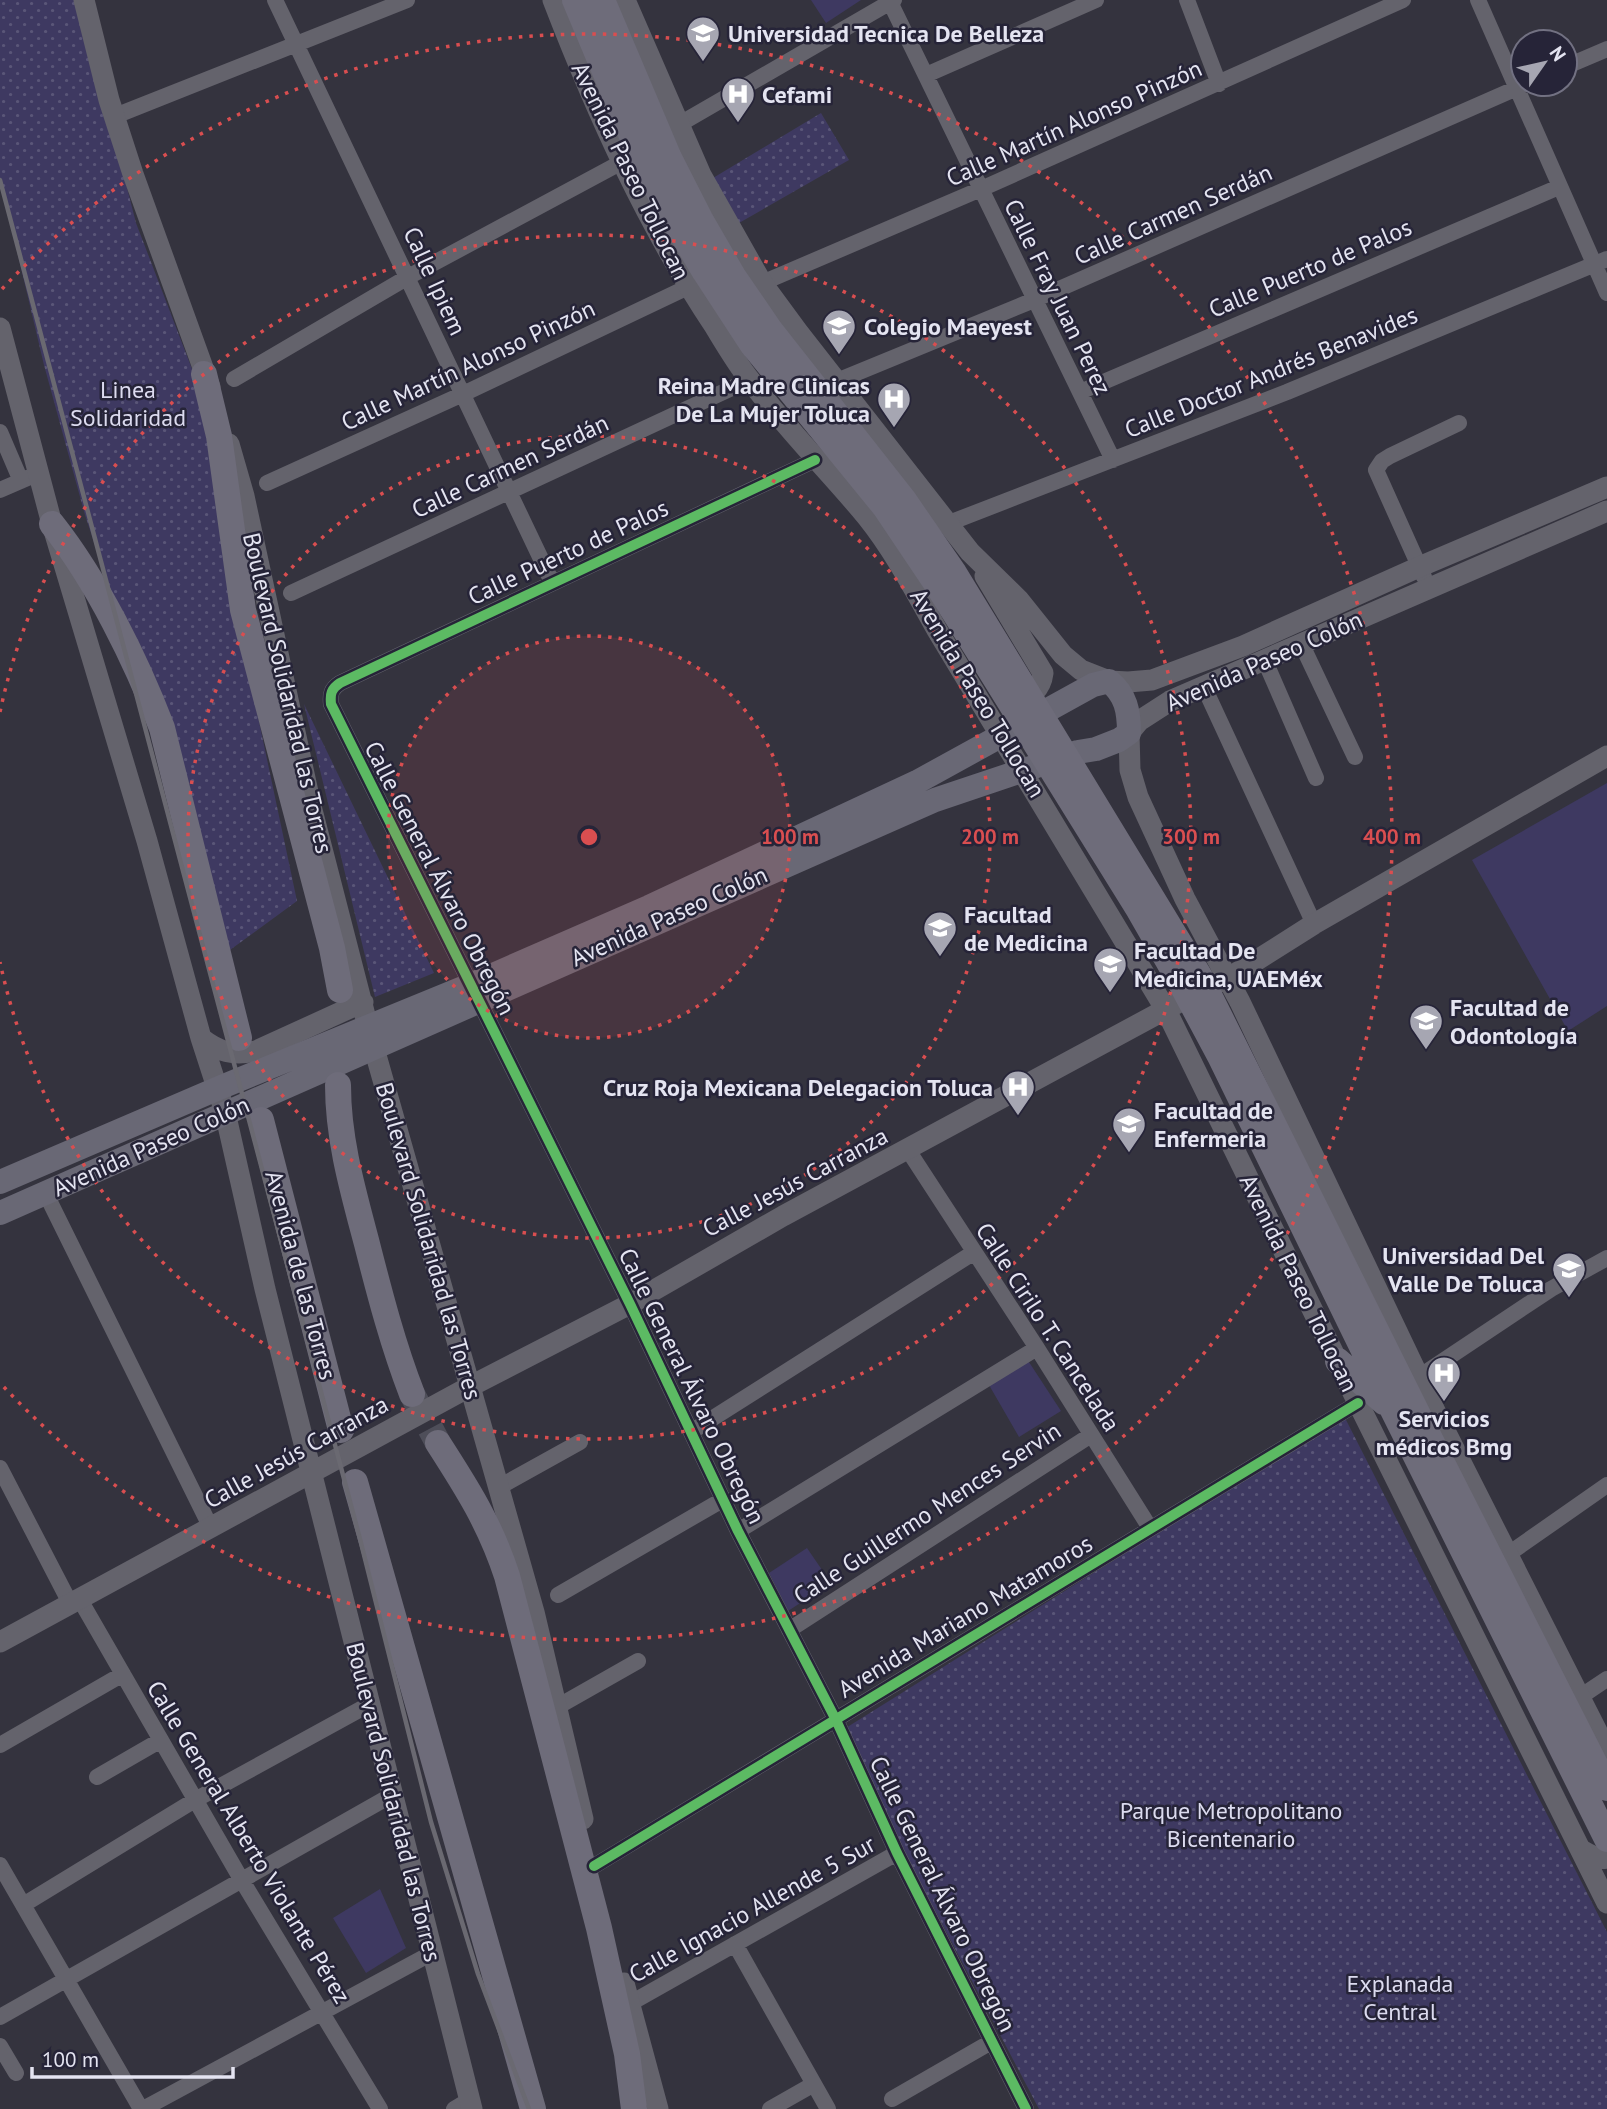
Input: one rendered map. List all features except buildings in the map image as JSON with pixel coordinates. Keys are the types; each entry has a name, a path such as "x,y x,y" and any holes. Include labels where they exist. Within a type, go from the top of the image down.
{"highway":[{"name":"Avenida Paseo Tollocan","path":"575,0 637,148 667,208 705,272 752,344 886,507 1139,910 1220,1056 1393,1410 1561,1702 1607,1839"},
{"name":"Avenida Paseo Tollocan","path":"602,0 669,158 733,276 770,330 903,499 954,573 1200,977 1561,1702 1607,1788"},
{"name":"Boulevard Solidaridad las Torres","path":"204,374 219,436 243,610 332,948 352,996"},
{"name":"Boulevard Solidaridad las Torres","path":"52,524 91,580 162,728 239,1038"},
{"path":"338,1085 338,1115 343,1153 397,1355 412,1394"},
{"name":"Avenida de las Torres","path":"261,1120 341,1430"},
{"path":"1338,1361 1393,1410"},
{"path":"1434,1409 1435,1449"},
{"path":"438,1443 481,1511 498,1546 507,1576 599,1928 627,2054 634,2109"},
{"name":"Boulevard Solidaridad las Torres","path":"355,1482 533,2109"}],"main road":[{"name":"Boulevard Solidaridad las Torres","path":"84,0 133,174 204,374"},
{"name":"Avenida Paseo Tollocan","path":"553,0 574,55 622,162 653,226 688,287 749,380 867,518 908,576 937,630 1030,768 1166,1010 1607,1903"},
{"path":"625,0 701,175 762,283 970,552 1043,673 1037,691 1018,703 1003,708 988,702 932,602 908,576"},
{"name":"Boulevard Solidaridad las Torres","path":"0,328 30,477 52,524 143,828 201,1038 219,1088 265,1289 432,1953 465,2106"},
{"name":"Avenida Paseo Colón","path":"0,1213 225,1112 372,1037 652,914 935,800 1109,744 1129,733 1149,713 1170,701 1429,590 1607,487"},
{"name":"Avenida Paseo Colón","path":"652,914 917,782 1093,685 1109,681 1152,680 1243,646 1419,567 1607,511"},
{"path":"970,552 1019,600 1063,655 1081,670 1109,681"},
{"name":"Avenida Paseo Tollocan","path":"1109,681 1121,692 1126,702 1130,770 1138,797 1185,899 1240,1002 1434,1409 1507,1555 1561,1702 1607,1751"},
{"name":"Calle Jesús Carranza","path":"0,1642 469,1387 630,1304 783,1216 1211,985 1227,979 1314,924 1607,756"},
{"name":"Boulevard Solidaridad las Torres","path":"352,996 372,1037 499,1487 658,2109"},
{"path":"201,1038 223,1052 246,1054 256,1051 352,996"},
{"path":"1179,1035 1188,1024 1217,1006 1240,1002"},
{"name":"Avenida Paseo Colón","path":"0,1182 219,1088 372,1037"},
{"path":"1580,1849 1590,1855 1607,1858"}],"street":[{"name":"Calle Ipiem","path":"275,0 552,582"},
{"path":"115,116 407,0"},
{"path":"926,75 1096,0"},
{"path":"1186,0 1219,84"},
{"name":"Calle Martín Alonso Pinzón","path":"762,283 1219,84 1403,0"},
{"path":"1478,0 1509,61"},
{"path":"678,125 892,1"},
{"name":"Calle Fray Juan Perez","path":"892,1 1113,460"},
{"path":"1579,61 1607,49"},
{"name":"Calle Carmen Serdán","path":"837,382 1034,300 1509,92"},
{"path":"1526,98 1559,187 1601,262 1607,293"},
{"path":"234,379 408,277 622,162"},
{"name":"Calle Puerto de Palos","path":"1080,392 1559,187"},
{"name":"Calle Doctor Andrés Benavides","path":"949,523 1287,392 1601,262"},
{"name":"Calle Martín Alonso Pinzón","path":"267,483 688,287"},
{"name":"Calle Carmen Serdán","path":"291,593 749,380"},
{"path":"1429,590 1377,476 1378,466 1390,456 1459,423"},
{"path":"0,432 30,477 0,491"},
{"name":"Calle Puerto de Palos","path":"340,683 815,460"},
{"path":"1301,643 1355,757"},
{"path":"1265,660 1316,778"},
{"name":"Calle General Álvaro Obregón","path":"340,683 333,688 330,695 331,704 630,1304 738,1531 836,1720 897,1853 990,2042 1026,2109"},
{"path":"1204,687 1314,924"},
{"name":"Calle Cirilo T. Cancelada","path":"908,1150 1150,1528"},
{"path":"46,1194 211,1528"},
{"path":"691,1432 973,1253"},
{"path":"1419,1377 1551,1289 1607,1259"},
{"path":"738,1531 1037,1348"},
{"name":"Avenida Mariano Matamoros","path":"594,1866 1358,1403"},
{"name":"Calle Guillermo Mences Servin","path":"789,1630 1091,1435"},
{"path":"499,1487 580,1442"},
{"name":"Calle General Alberto Violante Pérez","path":"0,1468 75,1601 123,1674 241,1879 380,2109"},
{"path":"1507,1555 1607,1485"},
{"path":"558,1595 724,1499"},
{"path":"557,1707 638,1661"},
{"path":"0,1745 123,1674"},
{"path":"1561,1702 1607,1679"},
{"path":"23,1905 195,1800 370,1704"},
{"path":"97,1777 161,1740"},
{"path":"0,2017 392,1795"},
{"name":"Calle Ignacio Allende 5 Sur","path":"629,2004 897,1853"},
{"path":"0,1865 142,2109 432,1953"},
{"path":"735,1944 828,2109"},
{"path":"892,2099 990,2042"},
{"path":"0,2046 16,2073"},
{"path":"770,2109 814,2084"}],"green space":[{"name":"Linea Solidaridad","path":"0,0 79,0 136,223 197,382 212,456 221,542 297,901 230,950 85,515 44,365 0,179"},
{"path":"811,0 861,0 826,23"},
{"path":"821,113 849,160 739,223 713,178"},
{"path":"304,704 434,973 375,997"},
{"path":"1607,783 1607,1006 1568,1031 1472,860"},
{"path":"1027,1359 1061,1411 1019,1437 989,1385"},
{"name":"Parque Metropolitano Bicentenario","path":"1344,1416 1607,1932 1607,2109 1039,2109 841,1731"},
{"path":"807,1548 831,1583 788,1611 769,1573"},
{"path":"380,1889 406,1948 366,1973 333,1918"}],"tunnel":[{"path":"412,1394 438,1443"}],"railway":[{"path":"0,180 361,1543 431,1822 478,1974 529,2109"}],"cycle path":[{"path":"815,460 340,683 332,692 331,704 630,1304 738,1531 836,1720 897,1853 1026,2109"},
{"path":"594,1866 1358,1403"}],"place":[{"name":"Universidad Tecnica De Belleza","path":"703,63"},
{"name":"Cefami","path":"738,124"},
{"name":"Colegio Maeyest","path":"839,356"},
{"name":"Reina Madre Clinicas De La Mujer Toluca","path":"894,429"},
{"name":"Facultad de Medicina","path":"940,958"},
{"name":"Facultad De Medicina, UAEMéx","path":"1110,994"},
{"name":"Facultad de Odontología","path":"1426,1051"},
{"name":"Cruz Roja Mexicana Delegacion Toluca","path":"1018,1117"},
{"name":"Facultad de Enfermeria","path":"1129,1154"},
{"name":"Universidad Del Valle De Toluca","path":"1569,1299"},
{"name":"Servicios médicos Bmg","path":"1444,1403"}],"park label":[{"name":"Explanada Central","path":"1400,1997"}]}
